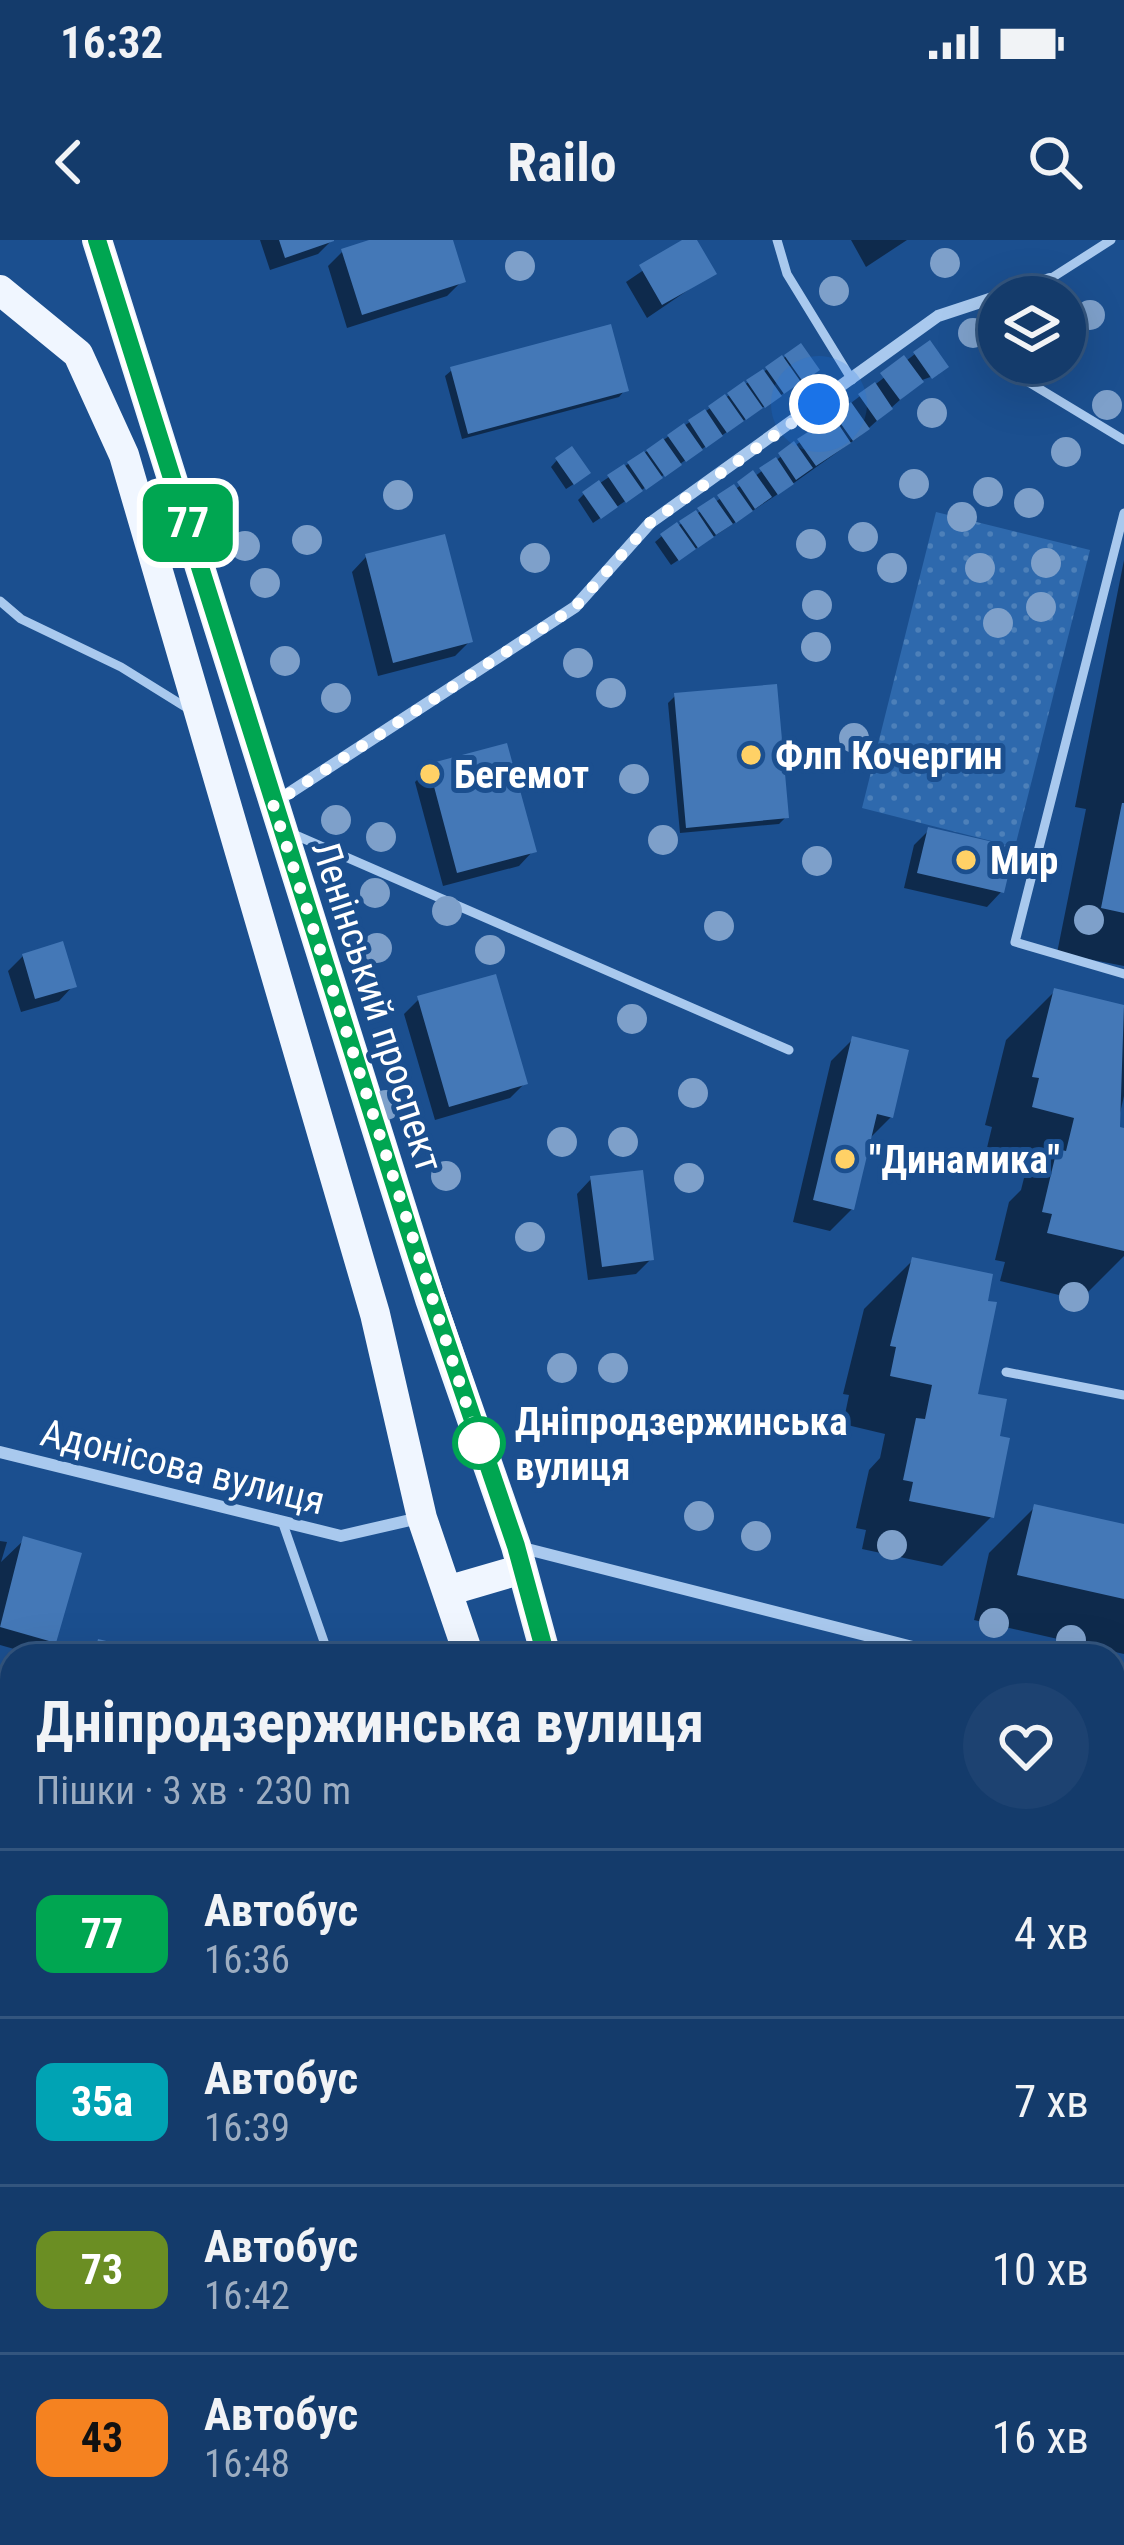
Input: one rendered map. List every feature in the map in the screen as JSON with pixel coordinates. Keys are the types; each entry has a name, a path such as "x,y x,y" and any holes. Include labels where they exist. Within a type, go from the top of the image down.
{"main road":[{"name":"Ленінський проспект","path":"97,240 543,1644"},
{"path":"0,290 78,354 103,399 153,542 375,1314 422,1518 465,1644"},
{"path":"447,1591 519,1558"}],"street":[{"path":"277,816 575,607 650,523 938,316 978,303"},
{"name":"Адонісова вулиця","path":"0,1452 341,1536 422,1518"},
{"path":"519,1558 895,1644"}],"lane":[{"path":"777,240 787,274 852,380"},
{"path":"1055,276 1111,240"},
{"path":"1033,384 1124,440"},
{"path":"1124,513 1015,942 1124,974"},
{"path":"0,602 21,620 121,667 203,718"},
{"path":"277,816 789,1050"},
{"path":"1006,1372 1124,1395"},
{"path":"282,1521 325,1644"}],"shaded area":[{"path":"936,512 1090,550 1015,847 862,808"}],"building":[{"path":"279,240 334,240 334,241 285,258"},
{"path":"369,240 453,240 466,282 362,315 341,249"},
{"path":"682,240 697,240 717,274 662,305 639,265"},
{"path":"611,324 629,391 468,434 450,367"},
{"path":"930,340 949,367 932,379 913,352"},
{"path":"801,343 820,370 803,382 784,355"},
{"path":"782,355 801,382 784,394 765,367"},
{"path":"904,355 924,382 900,400 880,373"},
{"path":"763,369 782,396 765,408 746,380"},
{"path":"744,381 763,408 746,420 727,393"},
{"path":"875,382 893,409 877,421 858,394"},
{"path":"725,394 744,421 727,433 708,406"},
{"path":"851,402 870,429 853,441 834,414"},
{"path":"705,409 723,436 706,448 688,420"},
{"path":"833,416 851,443 816,466 797,439"},
{"path":"684,423 703,450 686,462 667,435"},
{"path":"663,438 682,465 665,477 646,450"},
{"path":"794,441 813,468 796,480 778,453"},
{"path":"572,446 591,473 574,485 555,458"},
{"path":"644,451 663,478 646,490 627,462"},
{"path":"776,457 794,484 778,495 759,468"},
{"path":"624,464 643,491 626,503 607,475"},
{"path":"753,470 772,497 755,509 737,482"},
{"path":"599,480 618,507 601,519 582,492"},
{"path":"734,484 753,511 736,523 717,495"},
{"path":"714,497 733,524 716,535 697,508"},
{"path":"696,510 714,537 698,548 679,521"},
{"path":"677,522 696,549 679,561 660,534"},
{"path":"445,534 473,642 393,663 365,554"},
{"path":"777,684 789,818 686,828 674,693"},
{"path":"507,743 537,852 457,873 428,764"},
{"path":"1124,803 1124,913 1101,908"},
{"name":"Мир","path":"928,827 1015,847 1004,893 917,873"},
{"path":"63,941 77,987 35,999 22,954"},
{"path":"496,974 528,1084 449,1107 417,996"},
{"path":"1054,988 1124,1005 1120,1127 1124,1128 1124,1251 1047,1233 1052,1214 1042,1212 1057,1149 1066,1151 1074,1118 1032,1107 1039,1078 1032,1077"},
{"name":"\"Динамика\"","path":"852,1036 909,1050 893,1118 877,1114 854,1210 813,1200"},
{"path":"643,1170 654,1260 602,1267 590,1176"},
{"path":"912,1257 993,1274 988,1301 997,1302 978,1394 1007,1399 1000,1436 1010,1438 994,1518 909,1501 913,1482 903,1480 916,1418 925,1419 932,1385 890,1376 896,1347 890,1346"},
{"path":"1034,1504 1124,1524 1124,1599 1017,1575"},
{"path":"23,1536 82,1553 56,1643 0,1627"}],"bus line":[{"name":"77","path":"97,240 417,1256 516,1546 543,1644"}],"place":[{"name":"Флп Кочергин","path":"751,755"},
{"name":"Бегемот","path":"430,774"},
{"name":"Мир","path":"966,860"},
{"name":"\"Динамика\"","path":"845,1159"},
{"name":"Дніпродзержинська вулиця","path":"479,1443"}],"route":[{"path":"479,1443 273,804 575,607 650,523 819,404"}]}
